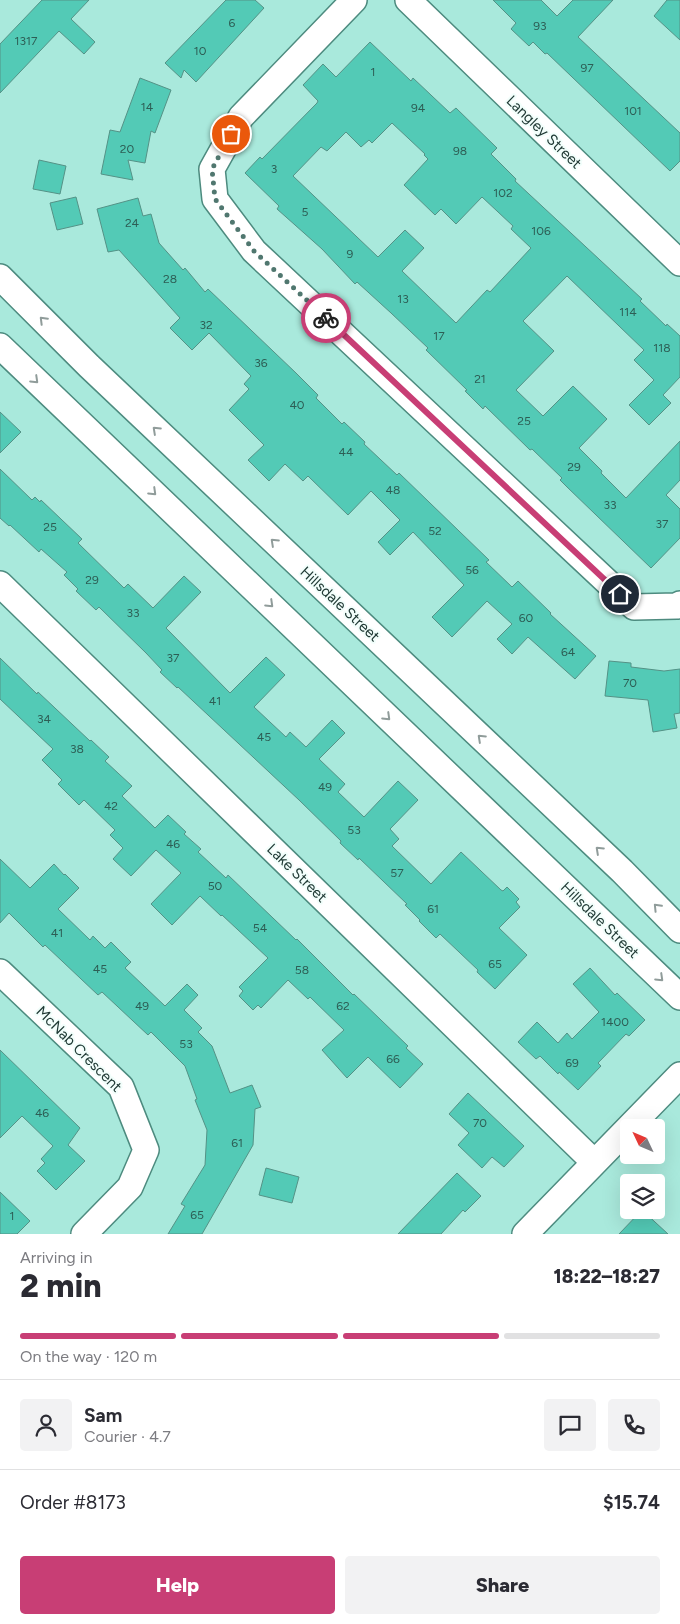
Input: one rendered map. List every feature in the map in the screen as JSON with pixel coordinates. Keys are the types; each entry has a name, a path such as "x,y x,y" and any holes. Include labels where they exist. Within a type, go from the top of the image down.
{"street":[{"path":"354,0 241,117 212,169 215,199 254,251 634,607 677,606 680,604"},
{"name":"Langley Street","path":"408,0 680,263"},
{"name":"Hillsdale Street","path":"0,277 96,373 614,864 680,930"},
{"name":"Hillsdale Street","path":"0,346 680,997"},
{"name":"Lake Street","path":"0,584 594,1162"},
{"name":"McNab Crescent","path":"0,972 121,1087 146,1150 130,1187 84,1234"},
{"path":"525,1234 680,1074"}],"building":[{"path":"42,0 89,0 71,19 95,42 84,54 59,31 0,93 0,44"},
{"path":"226,0 255,0 264,8 196,82 184,70 181,78 165,63"},
{"path":"493,0 541,0 557,16 573,0 613,0 578,37 680,133 680,161 670,171 547,53 545,54 533,42 529,46 511,29 516,23"},
{"path":"667,0 680,0 680,40 654,16"},
{"path":"370,42 411,81 413,78 450,113 456,108 497,148 491,154 516,179 515,181 642,299 640,301 666,326 667,324 680,336 680,377 663,395 671,403 649,425 629,405 654,380 634,360 644,350 567,276 523,321 554,351 516,390 543,416 573,386 607,419 579,448 626,498 680,441 680,480 666,495 680,509 680,538 651,568 560,480 562,478 532,449 530,450 485,406 483,409 465,391 467,390 426,350 428,348 357,282 355,284 322,249 277,209 279,206 245,173 260,157 262,159 317,103 318,101 303,85 323,64 336,77","holes":["392,123 428,159 404,185 435,215 441,209 456,224 482,197 513,226 511,229 531,248 490,292 487,290 456,323 402,271 424,248 405,230 378,257 293,176 321,147 327,151 346,132 361,147 369,140 372,143"]},
{"path":"140,78 171,90 155,133 151,131 145,163 128,160 133,180 101,174 110,130 120,132"},
{"path":"39,160 66,166 60,194 33,189"},
{"path":"76,197 83,224 57,230 50,203"},
{"path":"138,198 143,216 151,214 159,243 183,270 185,268 205,292 208,289 296,373 318,395 316,398 342,424 344,422 397,475 399,473 489,560 486,562 512,587 518,581 550,614 596,656 575,679 528,637 512,654 497,639 512,624 487,601 452,637 432,617 464,585 413,532 390,555 378,542 400,520 371,491 348,515 308,476 303,481 285,464 269,481 248,460 264,445 229,410 249,389 244,384 251,376 209,333 192,350 170,328 180,318 119,250 108,252 97,209"},
{"path":"0,412 21,432 0,453"},
{"path":"0,469 32,500 35,497 40,502 41,500 82,539 78,543 124,588 128,584 153,608 184,576 201,592 166,628 230,693 266,657 285,675 254,707 286,737 290,732 306,747 332,720 345,733 319,759 345,784 338,792 364,817 398,781 418,800 390,829 399,839 392,846 431,884 461,852 501,890 503,891 507,887 519,899 516,902 520,907 499,928 527,955 495,989 440,934 436,938 405,905 407,904 359,858 358,860 340,843 341,841 299,800 160,672 162,670 99,607 96,610 76,591 78,589 64,575 67,572 41,549 39,552 0,518"},
{"path":"0,658 37,694 38,692 109,757 105,761 132,786 122,796 155,828 168,815 186,832 184,834 201,849 198,852 226,878 228,875 408,1046 406,1048 423,1064 400,1088 368,1057 347,1078 322,1050 344,1030 310,997 308,999 288,980 261,1008 258,1005 253,1010 239,996 243,991 239,987 268,958 200,896 172,925 151,904 181,873 156,850 131,876 113,859 123,848 110,835 115,830 84,800 79,805 58,784 62,780 42,760 53,749 0,699"},
{"path":"609,661 631,663 631,667 664,671 680,669 680,713 674,714 677,728 653,732 648,700 605,696"},
{"path":"0,859 30,888 54,864 79,888 58,909 90,940 93,936 105,948 111,942 131,962 125,968 165,1006 187,984 198,995 184,1010 202,1028 198,1032 212,1046 230,1093 252,1085 261,1107 255,1109 253,1145 202,1234 168,1234 185,1206 181,1204 205,1165 207,1130 195,1100 197,1099 185,1066 151,1032 148,1035 102,992 98,995 45,945 43,947 9,913 0,923"},
{"path":"590,968 615,995 617,993 645,1020 629,1036 626,1034 598,1063 601,1066 578,1090 540,1056 536,1059 518,1042 537,1022 558,1043 567,1033 572,1039 599,1012 573,984"},
{"path":"0,1050 80,1128 68,1145 85,1161 56,1190 37,1171 45,1163 41,1159 53,1146 22,1116 0,1138"},
{"path":"468,1093 524,1146 504,1167 492,1157 482,1168 458,1145 469,1133 449,1114"},
{"path":"266,1168 299,1177 292,1203 259,1195"},
{"path":"457,1173 481,1196 465,1212 463,1210 441,1234 398,1234"},
{"path":"0,1192 30,1221 17,1234 0,1234"},
{"path":"633,1219 652,1219 668,1234 619,1234"}],"way so far":[{"path":"231,134 212,169 215,199 254,251 326,318"}],"route":[{"path":"326,318 620,594"}]}
